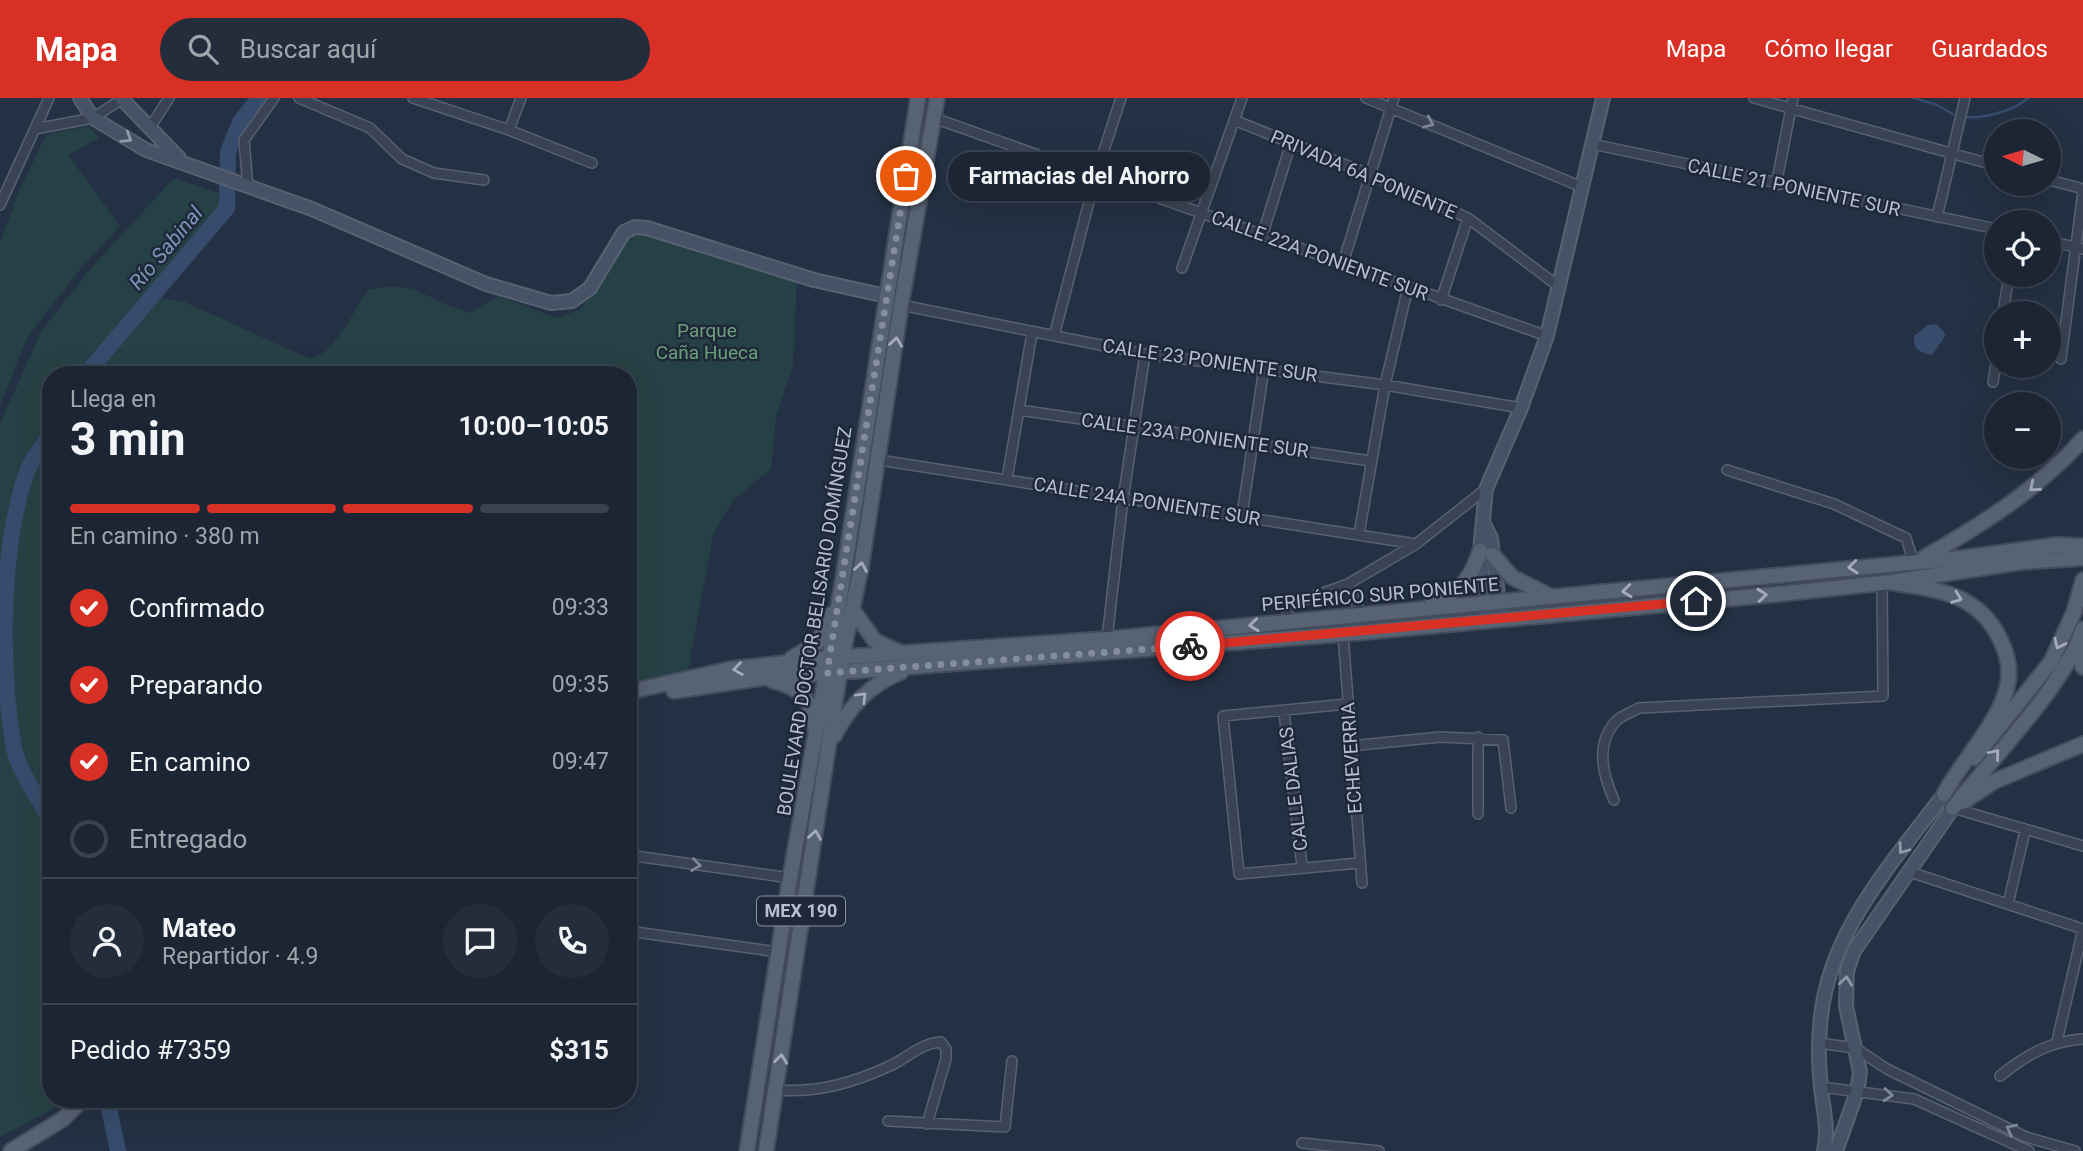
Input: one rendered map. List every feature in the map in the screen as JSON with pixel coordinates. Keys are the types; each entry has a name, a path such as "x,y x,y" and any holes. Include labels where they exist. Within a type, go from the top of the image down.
{"main road":[{"path":"80,98 93,118 146,150 312,209 486,284 551,303 572,301 590,288 616,242 624,232 635,227 647,228 814,280 886,296"},
{"path":"122,98 149,129 187,163"},
{"name":"BOULEVARD DOCTOR BELISARIO DOMÍNGUEZ","path":"766,1151 835,665 841,594 918,98"},
{"name":"BOULEVARD DOCTOR BELISARIO DOMÍNGUEZ","path":"835,665 852,609 937,98"},
{"path":"1494,620 1484,523 1486,489 1521,408 1547,336 1603,98"},
{"path":"1917,560 2019,499 2060,465 2083,439"},
{"name":"PERIFÉRICO SUR PONIENTE","path":"835,665 914,667 1073,655 1131,644 1361,614 1917,560 1962,558 2056,545 2083,546"},
{"path":"1487,553 1512,577 1553,597"},
{"path":"1410,609 1447,597 1464,586 1487,553"},
{"path":"1886,582 2021,562 2083,558"},
{"path":"1944,794 2051,662 2074,612 2083,580"},
{"path":"1824,1151 1825,1113 1819,1043 1823,991 1833,958 1861,909 1944,794 1997,712 2008,686 2008,663 1997,631 1969,603 1941,592 1886,582"},
{"name":"PERIFÉRICO SUR PONIENTE","path":"835,665 905,655 1107,639 1131,644 1343,634 1886,582"},
{"path":"775,664 805,652 818,642 841,594"},
{"path":"852,609 875,641 905,655"},
{"path":"1836,1151 1857,1092 1860,1072 1846,1006 1847,971 1854,951 1907,871 2044,696 2077,649 2083,629"},
{"path":"1073,655 1076,647 1083,641"},
{"path":"2077,649 2083,667"},
{"path":"637,690 731,669 775,664 835,665"},
{"path":"637,699 692,687 835,665"},
{"path":"761,678 788,684 804,696 822,743 873,686 914,667"},
{"name":"BOULEVARD DOCTOR BELISARIO DOMÍNGUEZ","path":"747,1151 790,878 822,743"},
{"path":"1958,809 1995,781 2083,744"},
{"path":"0,1146 30,1133 61,1108"},
{"path":"11,1151 63,1119 74,1108"}],"street":[{"path":"0,205 49,98"},
{"path":"35,129 93,118 122,98"},
{"path":"149,129 169,98"},
{"path":"243,185 244,140 274,98"},
{"path":"299,98 370,128 402,159 434,173 484,180"},
{"path":"413,98 509,130 592,163"},
{"path":"509,130 521,98"},
{"path":"1054,337 1096,176 1121,98"},
{"path":"1182,268 1242,98"},
{"path":"1366,98 1393,103 1582,187"},
{"path":"1754,98 1792,103 1984,163"},
{"path":"1937,217 1965,98"},
{"path":"1343,263 1393,103"},
{"path":"1776,184 1792,103"},
{"name":"CALLE 22A PONIENTE SUR","path":"934,118 1203,211 1441,300 1547,336"},
{"name":"PRIVADA 6A PONIENTE","path":"1234,120 1371,175 1468,218 1558,285"},
{"path":"1263,233 1292,142"},
{"name":"CALLE 21 PONIENTE SUR","path":"1592,144 1984,226"},
{"path":"2061,359 2079,248 2082,189 2062,184"},
{"path":"1441,300 1468,218"},
{"path":"2061,244 2079,248"},
{"path":"1359,534 1385,385 1408,287"},
{"name":"CALLE 23 PONIENTE SUR","path":"901,305 1145,354 1385,385 1521,408"},
{"path":"1007,479 1032,333"},
{"path":"1107,639 1123,499 1145,354"},
{"path":"1242,515 1264,368"},
{"path":"1993,382 1994,378"},
{"name":"CALLE 23A PONIENTE SUR","path":"1019,410 1371,461"},
{"name":"CALLE 24A PONIENTE SUR","path":"878,460 1416,544"},
{"path":"1727,470 1834,504 1906,538 1917,560"},
{"path":"1288,622 1287,606 1348,584 1416,544 1486,489"},
{"path":"1614,800 1602,774 1603,747 1616,721 1639,708 1883,696 1886,582"},
{"path":"1348,584 1361,614"},
{"name":"ECHEVERRIA","path":"1343,634 1362,883"},
{"path":"1347,704 1223,716 1239,874 1302,866 1359,863"},
{"name":"CALLE DALIAS","path":"1284,712 1302,866"},
{"path":"1350,746 1440,737 1503,740 1511,808"},
{"path":"1478,737 1478,814"},
{"path":"1958,809 2083,846"},
{"path":"2008,904 2025,831"},
{"path":"637,856 790,878"},
{"path":"1907,871 2083,929 2057,1041"},
{"path":"637,932 778,952"},
{"path":"2000,1076 2020,1060 2057,1041 2083,1039"},
{"path":"776,1090 809,1091 833,1088 894,1064 931,1043 940,1042 946,1049 946,1059 927,1124"},
{"path":"1819,1043 1855,1048 1887,1069 2026,1137 2075,1151"},
{"path":"888,1121 1004,1127 1012,1061"},
{"path":"1821,1087 1914,1099 2029,1151"},
{"path":"1302,1143 1379,1151"}],"green space":[{"path":"88,126 99,138 68,155 120,226 81,268 28,336 0,405 0,242 20,189 46,135"},
{"name":"Parque Caña Hueca","path":"174,178 227,196 227,208 149,297 183,301 310,359 328,349 336,340 368,290 385,287 411,289 471,313 498,296 557,318 581,309 624,235 644,232 797,277 793,365 776,417 771,469 733,500 713,535 687,676 637,686 637,366 42,366 42,1108 52,1108 0,1137 0,424 41,332 86,274"}],"water":[{"path":"1937,324 1946,335 1932,355 1918,350 1914,336 1928,325"}],"waterway":[{"name":"Río Sabinal","path":"93,366 227,208 228,152 240,122 259,98"},
{"path":"1914,98 1937,105 1953,114"},
{"path":"1966,117 1999,113 2028,98"},
{"name":"Río Sabinal","path":"42,446 28,469 19,500 12,534 5,607 6,682 14,749 25,777 42,806"},
{"name":"Río Sabinal","path":"109,1108 118,1151"}],"way so far":[{"path":"906,176 827,673 1190,646"}],"place":[{"name":"Farmacias del Ahorro","path":"906,176"}],"route":[{"path":"1190,646 1696,601"}]}
